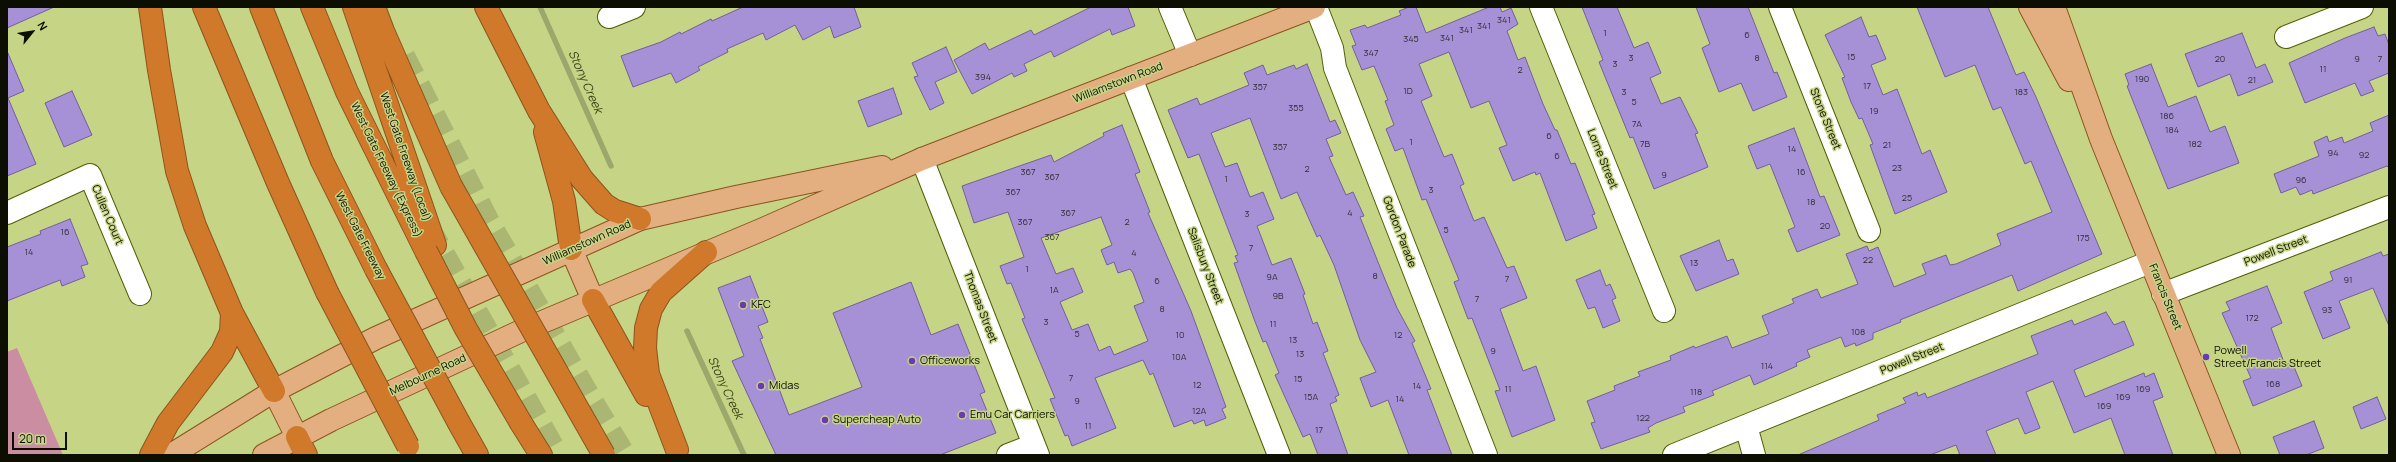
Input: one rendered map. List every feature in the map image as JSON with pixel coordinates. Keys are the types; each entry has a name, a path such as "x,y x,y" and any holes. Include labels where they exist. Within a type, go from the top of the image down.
{"highway":[{"path":"150,7 159,70 177,171 195,226 232,313 274,391"},
{"path":"204,7 278,184 328,292 410,451"},
{"name":"West Gate Freeway","path":"261,7 322,161 376,269 477,455"},
{"name":"West Gate Freeway (Express)","path":"312,7 347,92 431,250"},
{"name":"West Gate Freeway (Local)","path":"354,7 431,250 466,329 541,455"},
{"path":"374,7 383,32 451,186 604,455"},
{"path":"486,7 539,111 594,194 615,211 640,219"},
{"path":"539,111 564,200 570,249"},
{"path":"678,452 648,374 645,348 646,328 651,308 661,292 706,252"},
{"path":"593,300 678,452"},
{"path":"152,455 168,423 222,352 231,332 232,313"}],"main road":[{"name":"Williamstown Road","path":"593,300 922,159 1315,7"},
{"name":"Francis Street","path":"2030,7 2101,139"},
{"name":"Francis Street","path":"2054,7 2101,139 2229,455"},
{"name":"Williamstown Road","path":"274,391 376,338 570,249 640,219 736,196 922,159"},
{"path":"570,249 593,300"},
{"name":"Melbourne Road","path":"264,455 301,446 521,331 593,300"},
{"path":"171,455 274,391 301,446"}],"street":[{"path":"609,17 634,7"},
{"path":"1170,7 1190,55"},
{"name":"Gordon Parade","path":"1315,7 1332,48 1335,68 1486,455"},
{"name":"Lorne Street","path":"1541,7 1664,311"},
{"name":"Stone Street","path":"1780,7 1869,231"},
{"path":"2286,37 2362,7"},
{"name":"Salisbury Street","path":"1131,78 1279,455"},
{"name":"Thomas Street","path":"922,159 1036,450"},
{"name":"Cullen Court","path":"7,212 90,175 140,294"},
{"name":"Powell Street","path":"2163,294 2389,207"},
{"name":"Powell Street","path":"1674,455 2150,262"},
{"path":"1746,426 1754,455"},
{"path":"1008,455 1036,450"}],"shaded area":[{"path":"17,348 63,455 7,455 7,352"}],"building":[{"path":"7,7 54,7 7,28"},
{"path":"743,7 854,7 861,27 834,38 830,26 803,40 795,25 766,40 763,33 727,49 728,52 698,67 700,70 676,83 671,73 633,87 621,56 661,42 680,32 681,34 711,19 712,21"},
{"path":"1091,7 1128,7 1135,26 1112,35 1110,29 1054,57 1051,51 1024,64 1027,71 1014,77 1012,73 972,94 954,60 985,43 989,50 1031,30 1034,35"},
{"path":"1409,7 1416,7 1426,33 1489,7 1500,7 1502,12 1511,8 1518,24 1507,31 1518,60 1525,57 1543,104 1555,130 1557,130 1571,164 1575,163 1595,214 1592,215 1597,228 1566,241 1540,173 1536,175 1535,172 1513,181 1499,148 1507,145 1489,101 1471,108 1449,52 1419,64 1432,96 1421,101 1444,157 1452,154 1464,184 1460,186 1474,221 1484,217 1507,268 1514,266 1527,298 1500,309 1523,371 1536,366 1555,420 1512,437 1495,391 1500,390 1472,318 1468,319 1454,282 1459,280 1426,199 1422,200 1403,148 1395,151 1386,129 1394,125 1385,101 1388,100 1374,66 1362,70 1352,46 1356,45 1350,30 1365,25 1367,28 1401,15 1399,11"},
{"path":"1582,7 1617,7 1634,48 1648,42 1661,73 1650,78 1661,104 1680,97 1698,133 1695,134 1708,167 1654,189 1633,137 1630,138 1599,62 1603,60"},
{"path":"1696,7 1748,7 1774,73 1777,72 1787,97 1753,111 1741,83 1719,92 1702,48 1710,44"},
{"path":"1917,7 1988,7 2016,75 2024,72 2036,97 2102,254 2018,291 2012,275 1900,320 1901,322 1873,333 1873,339 1856,346 1855,343 1845,347 1841,337 1807,350 1810,357 1796,363 1797,366 1754,385 1750,375 1712,391 1714,395 1683,407 1685,412 1656,423 1648,428 1650,432 1601,449 1591,423 1595,422 1587,401 1615,390 1614,386 1640,376 1638,372 1671,360 1670,356 1694,346 1695,348 1727,336 1732,348 1769,334 1762,316 1794,303 1792,299 1817,289 1821,298 1858,284 1846,254 1867,246 1869,251 1878,247 1894,287 1926,274 1922,264 1946,255 1950,265 1956,264 2001,245 1997,234 2052,212 2031,161 2025,164 2001,107 1993,110 1975,65 1945,77"},
{"path":"1861,17 1869,37 1876,35 1886,59 1871,65 1883,95 1897,89 1922,154 1930,150 1947,192 1895,214 1870,145 1873,144 1862,118 1859,119 1851,102 1842,78 1845,77 1825,35"},
{"path":"2374,27 2378,36 2385,34 2389,45 2389,73 2369,81 2374,91 2361,96 2355,83 2305,103 2289,63"},
{"path":"2242,33 2256,68 2265,64 2273,82 2238,96 2230,74 2198,87 2185,54"},
{"path":"946,47 957,72 935,82 944,103 930,110 914,77 918,76 912,63"},
{"path":"7,51 24,91 8,98 36,164 7,176"},
{"path":"1307,64 1330,122 1335,120 1341,133 1326,139 1333,156 1329,157 1346,195 1353,192 1364,216 1360,217 1384,277 1397,308 1415,341 1412,343 1431,389 1427,390 1452,455 1409,455 1388,400 1371,407 1360,378 1376,372 1360,340 1334,265 1320,235 1317,237 1297,192 1281,199 1250,118 1211,133 1225,167 1237,163 1250,197 1263,192 1274,219 1257,226 1272,265 1291,258 1305,294 1303,295 1313,324 1317,322 1328,351 1323,353 1339,395 1335,397 1337,401 1330,404 1348,455 1318,455 1310,434 1303,437 1275,375 1279,373 1266,341 1263,342 1254,319 1234,263 1238,262 1235,256 1238,255 1199,154 1188,158 1168,110 1197,98 1200,105 1249,85 1244,73 1263,65 1267,75 1294,65 1296,69"},
{"path":"2151,64 2168,107 2196,96 2210,132 2225,126 2239,163 2168,189 2127,86 2129,85 2125,74"},
{"path":"893,88 902,114 868,127 858,101"},
{"path":"72,91 92,135 64,147 45,103"},
{"path":"2389,115 2389,168 2387,166 2313,194 2312,190 2300,195 2296,187 2281,193 2274,174 2319,156 2314,142 2327,136 2329,142 2342,137 2344,143 2373,131 2370,123"},
{"path":"1122,125 1140,172 1135,174 1150,212 1148,213 1191,311 1226,407 1222,409 1226,418 1206,426 1204,420 1194,424 1192,420 1174,427 1153,373 1150,375 1143,360 1095,378 1116,428 1072,446 1068,435 1065,436 1050,399 1055,398 1022,319 1025,318 1011,283 1007,284 1000,266 1024,257 1008,212 974,223 962,186 1051,155 1054,162 1104,136 1103,133","holes":["1101,217 1112,245 1101,250 1107,265 1114,262 1118,273 1130,269 1133,273 1144,302 1134,306 1148,341 1114,355 1110,346 1099,351 1088,324 1072,330 1060,302 1083,292 1073,268 1056,274 1041,238"]},
{"path":"1794,128 1820,197 1824,196 1840,235 1797,252 1788,230 1795,227 1770,164 1757,169 1748,146"},
{"path":"70,219 88,264 81,266 85,277 62,286 60,280 7,301 7,247 41,234 40,231"},
{"path":"1719,240 1727,261 1733,259 1739,274 1696,291 1680,256"},
{"path":"2381,252 2383,256 2389,254 2389,326 2373,288 2339,301 2350,328 2323,339 2304,292 2333,280 2330,272"},
{"path":"1600,270 1606,286 1610,284 1616,298 1612,300 1620,321 1603,328 1595,307 1588,309 1576,280"},
{"path":"750,276 768,322 758,326 763,338 760,339 789,415 862,387 833,313 911,282 931,335 958,324 985,392 980,394 996,433 940,455 776,455 732,361 744,356 718,288"},
{"path":"2267,286 2282,323 2271,328 2285,365 2292,362 2302,386 2253,406 2243,381 2251,378 2222,313 2230,310 2226,302"},
{"path":"2106,312 2114,325 2124,321 2134,345 2074,370 2085,397 2144,373 2145,377 2154,373 2163,397 2153,401 2173,455 2125,455 2111,418 2074,433 2053,381 2026,392 2040,428 2025,434 2018,418 1986,431 1996,455 1960,455 1956,445 1930,455 1798,455 1879,420 1877,415 1906,403 1903,398 1917,392 1918,396 1925,393 1927,398 2038,354 2031,336 2072,320 2074,325"},
{"path":"2377,397 2386,419 2361,429 2353,407"},
{"path":"2314,421 2324,448 2306,455 2280,455 2273,437"}],"waterway":[{"name":"Stony Creek","path":"540,7 611,166"},
{"name":"Stony Creek","path":"687,331 744,455"}],"tunnel":[{"path":"404,56 488,220 625,455"},
{"path":"428,226 558,455"}],"place":[{"name":"KFC","path":"743,305"},
{"name":"Powell Street/Francis Street","path":"2206,357"},
{"name":"Officeworks","path":"912,361"},
{"name":"Midas","path":"761,386"},
{"name":"Emu Car Carriers","path":"962,415"},
{"name":"Supercheap Auto","path":"825,420"}]}
